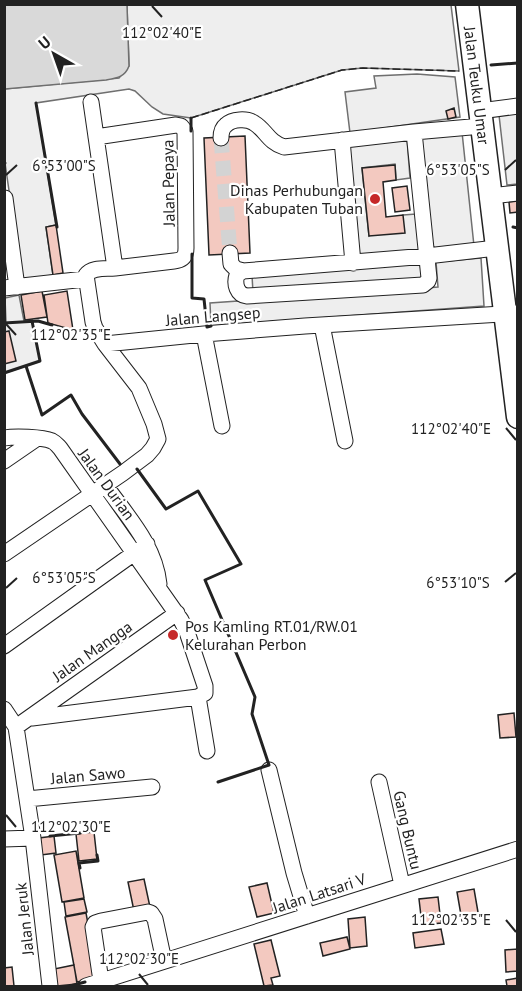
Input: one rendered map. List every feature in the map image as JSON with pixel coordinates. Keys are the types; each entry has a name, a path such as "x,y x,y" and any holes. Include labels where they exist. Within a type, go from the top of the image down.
{"highway":[{"name":"Jalan Teuku Umar","path":"467,4 496,248 511,313 518,417"}],"street":[{"path":"4,554 147,454 156,444 158,436 139,388 105,344 93,322 86,275 89,271 115,268 91,102"},
{"path":"221,138 227,123 247,120 253,122 271,141 284,147 414,132 481,118 518,106"},
{"name":"Jalan Pepaya","path":"96,137 176,125 182,126 185,130 185,256 183,259 174,261 115,268"},
{"path":"243,271 237,275 236,279 237,289 244,296 423,285 428,281 428,256 414,132"},
{"path":"342,140 353,263"},
{"path":"490,196 518,194"},
{"path":"5,198 11,288 85,279"},
{"path":"230,253 231,264 243,271 353,263 496,248"},
{"name":"Jalan Langsep","path":"105,344 204,334 511,313"},
{"path":"322,325 345,441"},
{"path":"204,334 222,426"},
{"name":"Jalan Durian","path":"4,438 12,436 46,440 56,444 99,489 140,548 159,588 187,632 205,686 204,693 198,697"},
{"path":"4,461 36,439"},
{"path":"4,646 140,548"},
{"name":"Jalan Mangga","path":"22,723 177,614"},
{"path":"22,723 198,697 207,751"},
{"name":"Jalan Jeruk","path":"4,709 22,723 27,799 50,987"},
{"path":"269,770 307,916"},
{"name":"Gang Buntu","path":"379,782 402,885"},
{"name":"Jalan Sawo","path":"27,799 152,787"},
{"path":"4,839 33,838"},
{"name":"Jalan Latsari V","path":"86,987 518,849"},
{"path":"102,981 93,930 94,925 101,921 146,913 153,914 164,961"}],"shaded area":[{"path":"5,4 127,5 129,66 127,70 114,79 5,89"},
{"path":"127,5 451,5 459,71 363,68 342,70 191,118 163,114 135,91 129,89 36,103 56,225 46,227 53,275 22,280 5,163 4,89 119,78 129,66"},
{"path":"417,74 455,77 460,117 350,133 345,92 376,88 374,76"},
{"path":"517,113 517,184 507,185 499,115"},
{"path":"462,132 474,246 432,251 421,136"},
{"path":"407,139 410,178 396,180 395,164 362,168 369,236 403,215 416,214 420,250 358,257 347,145"},
{"path":"481,258 484,306 211,326 210,303 438,287 436,262"},
{"path":"420,262 422,280 253,293 252,275"},
{"path":"19,295 24,321 32,321 40,361 5,373 5,298"}],"building":[{"path":"454,108 456,117 448,119 446,111"},
{"path":"245,136 250,253 209,255 204,138"},
{"name":"Dinas Perhubungan Kabupaten Tuban","path":"395,165 396,180 383,182 386,217 403,215 405,233 369,236 362,168"},
{"path":"407,186 410,210 395,212 392,188"},
{"path":"518,201 518,212 510,213 509,202"},
{"path":"56,225 63,273 53,275 46,227"},
{"path":"42,291 47,317 25,320 21,295"},
{"path":"67,291 73,330 48,323 44,295"},
{"path":"9,331 16,361 4,364 4,332"},
{"path":"514,713 516,737 500,738 498,715"},
{"path":"94,832 97,859 79,861 76,834"},
{"path":"54,836 56,853 41,855 39,838"},
{"path":"76,851 84,898 62,902 54,855"},
{"path":"144,879 150,907 134,911 128,882"},
{"path":"267,883 274,913 257,917 249,887"},
{"path":"474,889 479,918 462,921 457,892"},
{"path":"438,897 441,923 422,925 419,899"},
{"path":"84,899 87,912 66,916 64,902"},
{"path":"86,913 98,978 77,982 65,917"},
{"path":"365,917 367,946 350,948 348,919"},
{"path":"441,929 444,944 415,948 413,933"},
{"path":"347,937 350,949 323,956 320,943"},
{"path":"271,940 280,976 271,978 273,985 264,986 254,944"},
{"path":"518,949 518,971 506,972 505,950"},
{"path":"74,965 77,984 57,986 54,969"},
{"path":"12,967 14,986 4,986 4,968"},
{"path":"518,978 518,986 507,986 506,980"}],"tunnel":[{"path":"221,138 230,253"}],"fence":[{"path":"191,118 342,70 363,68 459,71"}],"wall":[{"path":"491,65 518,63"},
{"path":"36,103 57,227"},
{"path":"191,118 191,131"},
{"path":"513,227 518,228"},
{"path":"192,254 192,298 204,299 207,327 211,326"},
{"path":"4,373 40,361 32,321"},
{"path":"4,323 38,321 52,325"},
{"path":"26,366 42,415 71,395 82,414 120,464"},
{"path":"137,469 166,509 198,491 241,564 205,580 255,697 252,714 269,765 218,782"},
{"path":"50,836 80,833"},
{"path":"80,868 79,863 98,861 97,855"},
{"path":"70,986 85,982"}],"place":[{"name":"Dinas Perhubungan Kabupaten Tuban","path":"375,199"},
{"name":"Pos Kamling RT.01/RW.01 Kelurahan Perbon","path":"173,635"}]}
